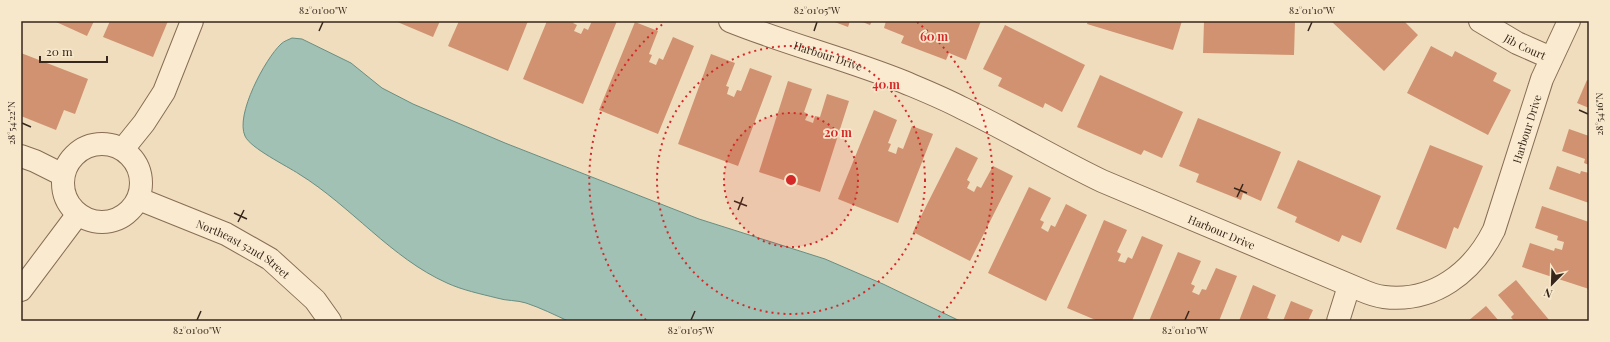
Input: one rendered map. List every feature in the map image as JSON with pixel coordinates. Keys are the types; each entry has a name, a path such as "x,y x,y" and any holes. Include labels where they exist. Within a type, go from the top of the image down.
{"street":[{"path":"123,149 144,123 164,92 192,21"},
{"name":"Harbour Drive","path":"730,21 792,44 864,67 911,86 962,108 1064,163 1102,181 1349,286 1384,297 1407,297 1430,291 1451,282 1471,265 1485,247 1494,230 1526,127 1551,58 1569,21"},
{"name":"Jib Court","path":"1480,21 1517,43 1551,58"},
{"path":"99,143 112,144 123,149 132,156 142,177 142,188 139,199 132,209 123,217 112,222 88,220 78,214 70,206 65,196 63,175 68,163 86,146 99,143"},
{"path":"21,156 35,161 63,175"},
{"name":"Northeast 52nd Street","path":"139,199 226,234 270,259 315,300 330,321"},
{"path":"21,290 78,214"},
{"path":"1338,321 1349,286"}],"shaded area":[{"path":"292,38 302,39 351,63 382,88 413,104 505,143 699,219 825,259 883,284 960,321 568,321 526,303 500,299 472,292 447,283 408,260 318,187 261,151 248,141 243,127 244,115 253,88 274,51 282,43"}],"building":[{"path":"54,21 94,21 87,36"},
{"path":"110,21 168,21 153,57 103,37"},
{"path":"395,21 440,21 433,37"},
{"path":"459,21 528,21 508,71 448,46"},
{"path":"547,21 574,21 573,23 577,25 574,31 581,34 584,28 588,30 592,21 617,21 583,104 523,79"},
{"path":"832,21 850,21 848,27"},
{"path":"860,21 872,21 870,25"},
{"path":"886,21 981,21 966,60 949,53 946,60 901,43 904,36 884,28"},
{"path":"1088,21 1182,21 1173,50 1087,24"},
{"path":"1204,21 1295,21 1294,55 1203,53"},
{"path":"1331,21 1406,21 1405,22 1418,35 1384,71"},
{"path":"635,22 658,31 649,54 652,55 649,62 656,65 659,58 663,60 673,37 694,46 658,134 599,110"},
{"path":"1005,25 1085,65 1062,112 1045,103 1043,108 998,86 1002,78 983,69"},
{"path":"1431,46 1452,57 1455,51 1497,73 1493,81 1511,90 1488,135 1407,93"},
{"path":"21,53 88,79 75,114 64,110 56,130 21,116"},
{"path":"711,54 735,63 726,86 729,87 727,94 734,97 737,90 741,91 750,68 772,76 738,166 678,144"},
{"path":"1100,75 1183,112 1162,158 1144,150 1141,155 1077,127"},
{"path":"1587,80 1589,81 1589,108 1577,103"},
{"path":"788,81 812,89 804,112 808,114 805,120 813,123 815,116 820,117 827,94 849,101 820,192 759,172"},
{"path":"874,110 897,120 888,143 891,144 888,151 896,154 898,147 903,149 912,126 933,134 898,223 838,199"},
{"path":"1198,118 1281,152 1261,201 1243,193 1241,200 1196,182 1199,174 1179,166"},
{"path":"1569,129 1589,136 1589,165 1584,163 1585,159 1562,151"},
{"path":"1430,145 1483,166 1458,229 1454,227 1446,249 1396,229"},
{"path":"956,147 978,158 967,180 970,182 967,188 974,192 977,186 981,188 993,166 1013,176 970,261 913,232"},
{"path":"1298,160 1381,196 1361,243 1342,235 1339,242 1295,222 1297,217 1277,208"},
{"path":"1557,166 1580,174 1581,171 1589,173 1589,203 1549,189"},
{"path":"1029,187 1051,198 1040,220 1044,222 1041,228 1048,232 1051,225 1055,227 1066,204 1087,215 1046,301 988,273"},
{"path":"1542,206 1589,222 1589,289 1522,267 1530,243 1554,251 1555,248 1562,250 1564,242 1557,240 1558,236 1535,228"},
{"path":"1104,220 1127,230 1117,252 1121,254 1118,261 1125,263 1128,257 1132,259 1142,236 1163,245 1132,321 1098,321 1067,308"},
{"path":"1178,252 1201,261 1191,284 1195,286 1192,292 1199,295 1202,289 1206,290 1216,268 1237,276 1219,321 1149,321"},
{"path":"1516,280 1550,321 1514,321 1511,317 1514,314 1498,295"},
{"path":"1253,285 1276,295 1267,318 1270,319 1269,321 1239,321"},
{"path":"1291,301 1313,310 1308,321 1283,321"},
{"path":"1486,306 1499,321 1468,321"}]}
